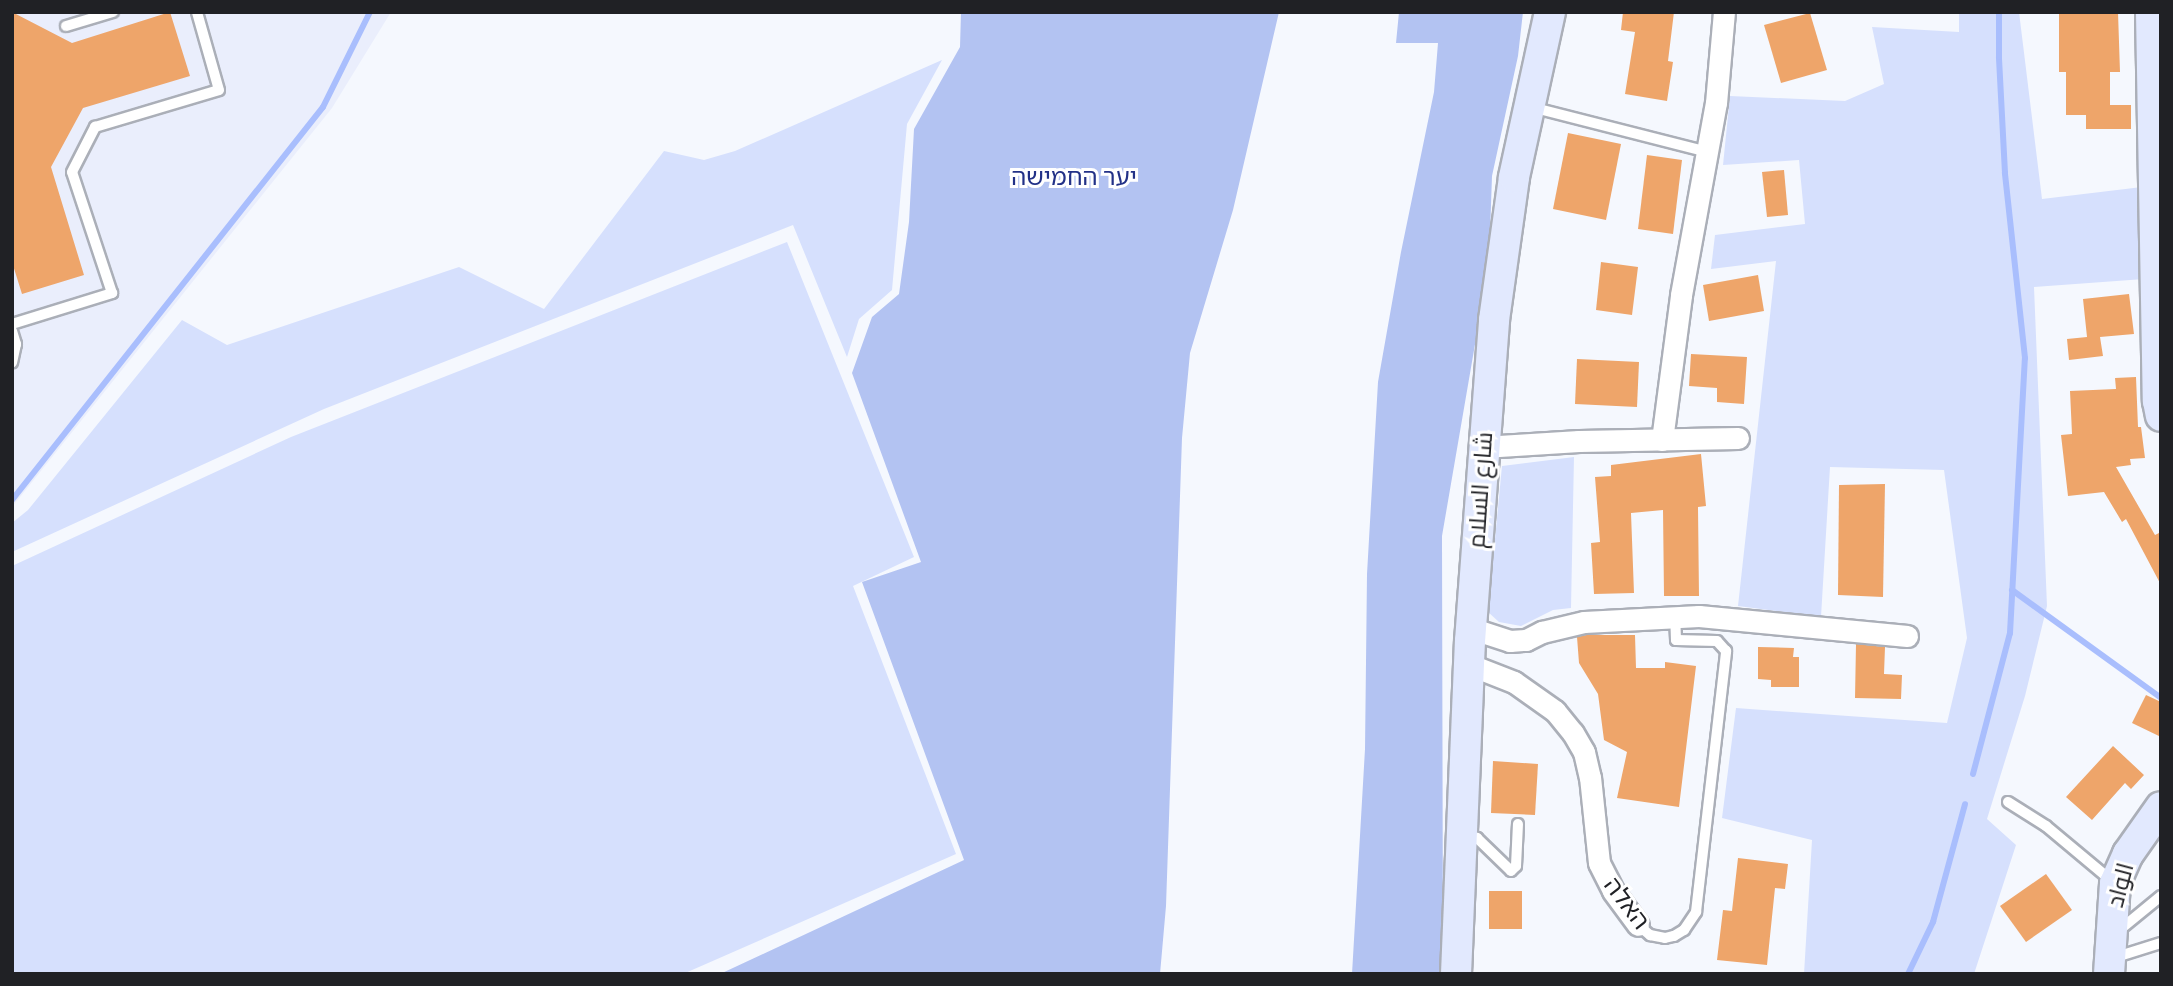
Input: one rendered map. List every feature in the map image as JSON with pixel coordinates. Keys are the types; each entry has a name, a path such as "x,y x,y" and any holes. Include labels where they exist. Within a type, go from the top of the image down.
{"main road":[{"name":"شارع السلام","path":"1456,974 1468,664 1483,447 1503,243 1550,12"},
{"path":"2151,12 2157,145 2158,401 2161,416"},
{"name":"الواد","path":"2110,957 2115,883 2128,854 2161,807"}],"street":[{"path":"1662,440 1681,295 1708,152 1724,12"},
{"path":"1483,447 1738,438"},
{"path":"1470,628 1510,641 1527,640 1542,632 1584,622 1699,616 1907,636"},
{"name":"האלה","path":"1468,664 1514,682 1555,711 1573,733 1584,752 1590,777 1599,863 1613,891 1638,925"}],"lane":[{"path":"66,26 113,12"},
{"path":"12,324 112,293 72,172 95,127 219,90 197,12"},
{"path":"1529,107 1708,152"},
{"path":"12,331 16,344 12,363"},
{"name":"האלה","path":"1638,925 1650,935 1665,938 1674,936 1684,930 1696,912 1726,651 1717,641 1676,640 1675,617"},
{"path":"2008,802 2046,826 2115,883"},
{"path":"1461,834 1476,838 1511,871 1517,866 1518,824"},
{"path":"2110,957 2161,896"},
{"path":"2110,957 2161,943"}],"shaded area":[{"path":"12,12 391,12 332,108 12,507"},
{"path":"1959,12 2019,12 2042,199 2142,187 2144,279 2034,287 2047,606 2025,696 1987,819 2016,845 1974,974 1804,974 1812,840 1722,818 1736,708 1947,723 1967,638 1944,470 1830,467 1821,617 1738,606 1776,261 1711,269 1715,235 1805,224 1799,160 1723,165 1730,96 1845,101 1884,84 1872,27 1959,32"},
{"path":"942,60 907,124 892,290 859,319 847,357 793,225 324,409 12,552 12,523 28,510 182,320 227,345 459,267 544,309 664,151 704,160 735,151"},
{"path":"787,242 914,557 853,586 956,854 683,974 12,974 12,566 291,437"},
{"path":"1574,457 1571,608 1553,610 1521,626 1499,622 1488,612 1502,466"}],"green space":[{"name":"יער החמישה","path":"961,12 1279,12 1233,210 1190,353 1182,438 1166,906 1160,974 720,974 964,860 862,582 921,562 852,373 872,317 899,294 909,222 914,129 960,47"},
{"path":"1399,12 1523,12 1518,56 1492,176 1489,263 1442,536 1443,974 1352,974 1365,749 1367,574 1378,382 1434,92 1438,43 1396,43"}],"building":[{"path":"12,12 72,43 170,12 190,76 83,108 51,167 84,275 22,294 12,262"},
{"path":"1623,12 1674,12 1668,61 1673,62 1667,101 1625,94 1635,32 1621,30"},
{"path":"2059,12 2118,12 2120,72 2110,72 2110,105 2131,105 2131,129 2086,129 2086,115 2066,115 2066,72 2059,72"},
{"path":"1810,13 1827,70 1781,83 1764,25"},
{"path":"1568,133 1621,144 1606,220 1553,209"},
{"path":"1647,155 1682,160 1673,234 1638,229"},
{"path":"1784,170 1788,215 1767,217 1762,172"},
{"path":"1601,262 1638,267 1632,315 1596,310"},
{"path":"1758,275 1764,311 1709,321 1703,285"},
{"path":"2129,294 2134,334 2100,337 2103,356 2069,360 2067,339 2087,337 2083,299"},
{"path":"1691,354 1747,357 1744,404 1717,402 1717,388 1689,386"},
{"path":"1577,359 1639,362 1637,407 1575,404"},
{"path":"2136,377 2138,427 2141,427 2145,458 2130,459 2131,465 2116,467 2155,535 2161,532 2161,585 2126,519 2122,522 2104,492 2068,496 2061,435 2072,434 2070,391 2116,389 2115,378"},
{"path":"1701,454 1706,506 1698,507 1699,596 1664,596 1663,510 1631,513 1634,593 1594,594 1591,543 1600,542 1595,477 1611,476 1611,465"},
{"path":"1885,484 1883,597 1838,595 1839,485"},
{"path":"1635,635 1636,668 1665,668 1665,662 1696,666 1679,807 1617,798 1627,752 1604,740 1598,694 1579,663 1577,637"},
{"path":"1856,644 1885,647 1884,674 1902,675 1901,699 1855,698"},
{"path":"1758,647 1794,648 1793,657 1799,657 1799,687 1771,687 1771,680 1758,679"},
{"path":"2146,695 2161,702 2161,737 2132,723"},
{"path":"2113,746 2144,775 2131,789 2125,783 2092,820 2066,797"},
{"path":"1493,761 1538,764 1535,815 1491,813"},
{"path":"1738,858 1788,864 1785,889 1775,888 1767,965 1717,960 1723,910 1732,911"},
{"path":"2046,874 2072,910 2026,942 2000,906"},
{"path":"1489,891 1522,891 1522,929 1489,929"}],"waterway":[{"path":"12,500 323,107 370,12"},
{"path":"1973,774 2010,633 2025,358 2005,173 1999,12"},
{"path":"2012,590 2161,698"},
{"path":"1908,974 1933,922 1965,804"}]}
